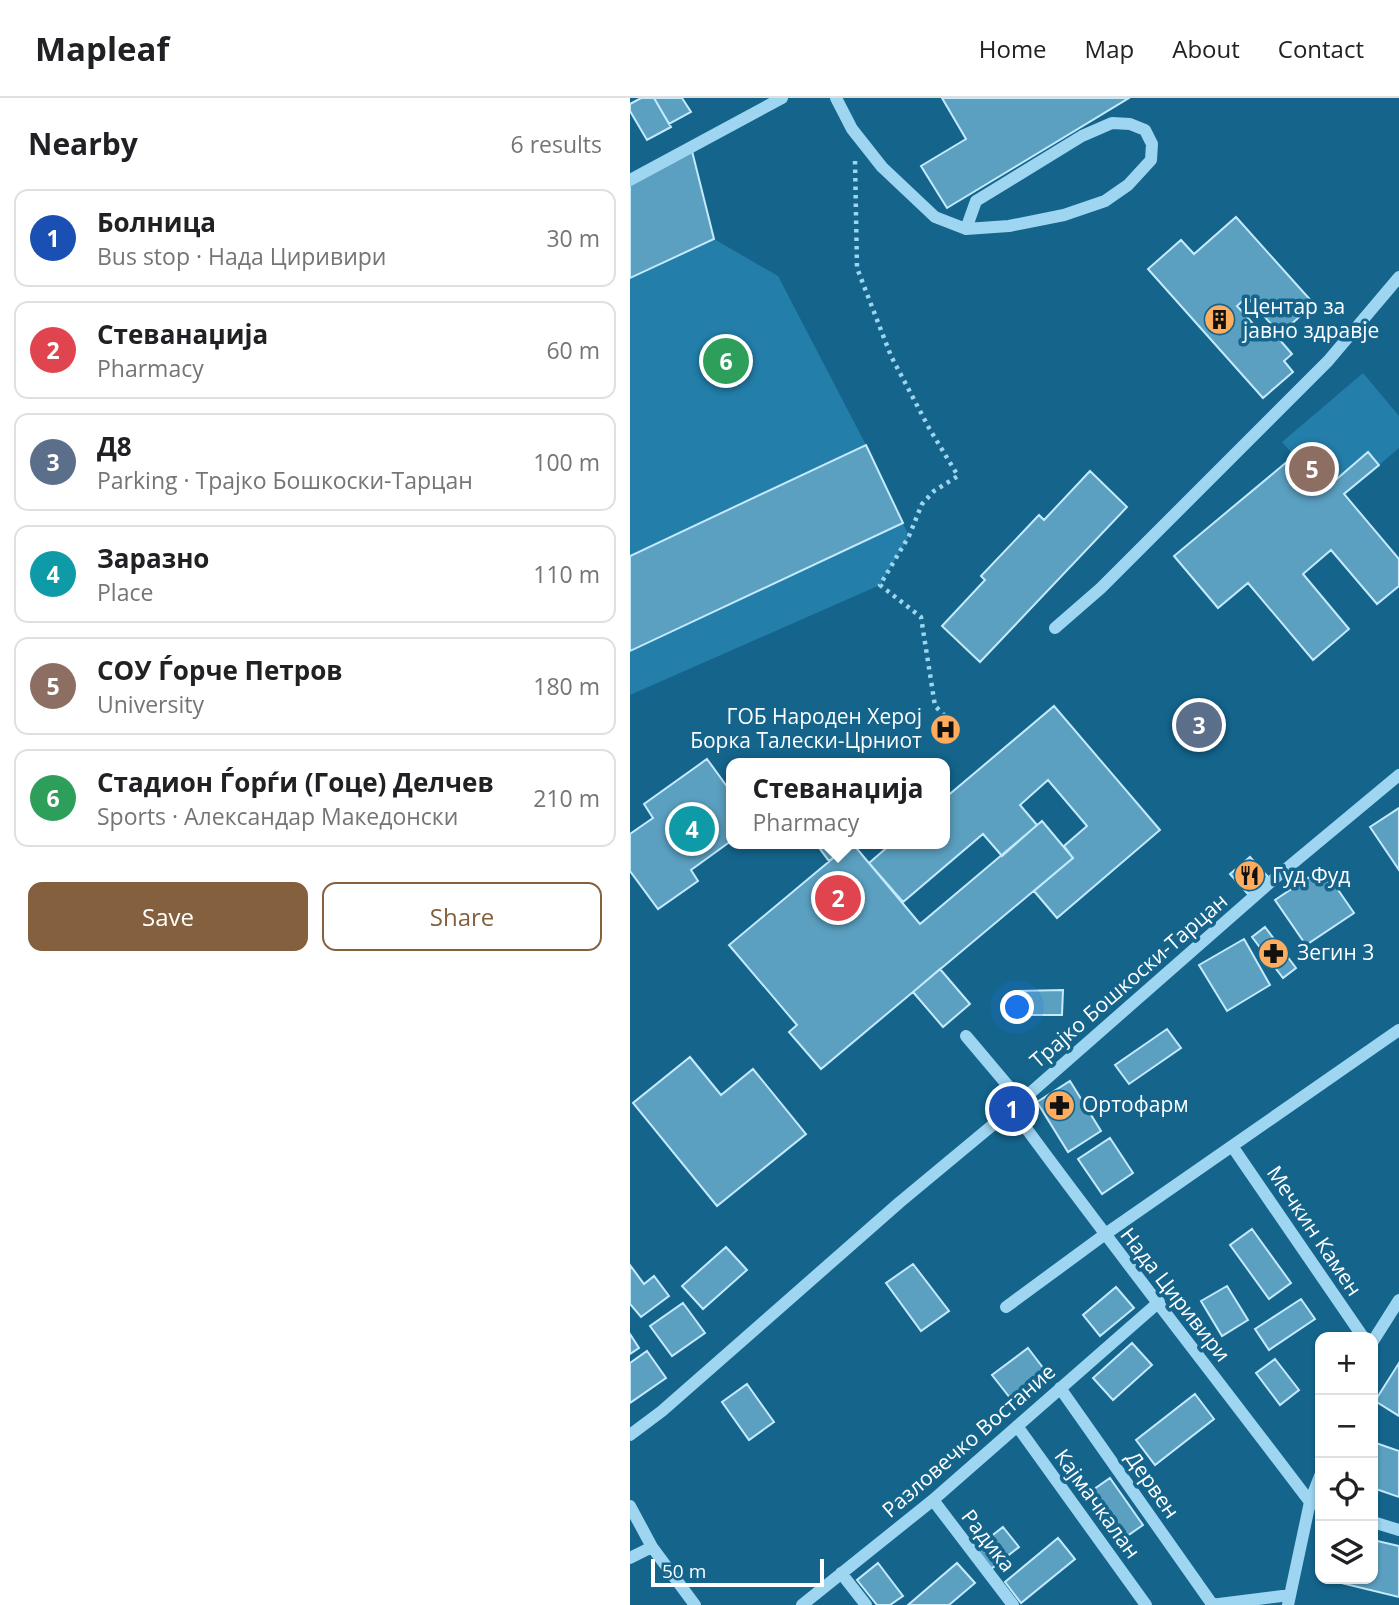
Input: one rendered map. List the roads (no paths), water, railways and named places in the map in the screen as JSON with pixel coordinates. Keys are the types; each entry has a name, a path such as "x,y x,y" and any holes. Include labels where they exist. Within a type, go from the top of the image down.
{"street":[{"path":"630,180 782,98"},
{"path":"836,98 852,129 882,167 935,217 966,229 1009,226 1064,215 1105,201 1128,185 1151,160 1153,144 1145,130 1130,124 1112,123 1082,135 976,201 966,229"},
{"path":"1055,628 1101,588 1328,362 1399,277"},
{"name":"Трајко Бошкоски-Тарцан","path":"630,1435 662,1411 1274,879 1399,775"},
{"path":"1006,1307 1104,1235 1399,1030"},
{"name":"Нада Циривири","path":"965,1036 1016,1105 1104,1235 1315,1504"},
{"name":"Мечкин Камен","path":"1232,1146 1360,1332"},
{"path":"1378,1333 1399,1300"},
{"name":"Разловечко Востание","path":"802,1605 933,1500 1158,1302"},
{"name":"Дервен","path":"1060,1388 1211,1604"},
{"name":"Кајмачкалан","path":"1017,1426 1146,1605"},
{"name":"Радика","path":"933,1500 1013,1605"},
{"path":"1211,1604 1289,1600 1315,1504"},
{"path":"630,1506 652,1547 695,1605"},
{"path":"1378,1524 1399,1530"},
{"path":"630,1558 652,1547"},
{"path":"841,1573 866,1605"}],"place":[{"name":"Центар за јавно здравје","path":"1220,319"},
{"name":"Стадион Ѓорѓи (Гоце) Делчев","path":"726,361"},
{"name":"СОУ Ѓорче Петров","path":"1312,469"},
{"name":"Д8","path":"1199,725"},
{"name":"ГОБ Народен Херој Борка Талески-Црниот","path":"945,729"},
{"name":"Заразно","path":"692,829"},
{"name":"Гуд Фуд","path":"1249,876"},
{"name":"Стеванаџија","path":"838,898"},
{"name":"Зегин 3","path":"1274,953"},
{"name":"Ортофарм","path":"1059,1105"},
{"name":"Болница","path":"1012,1109"}]}
